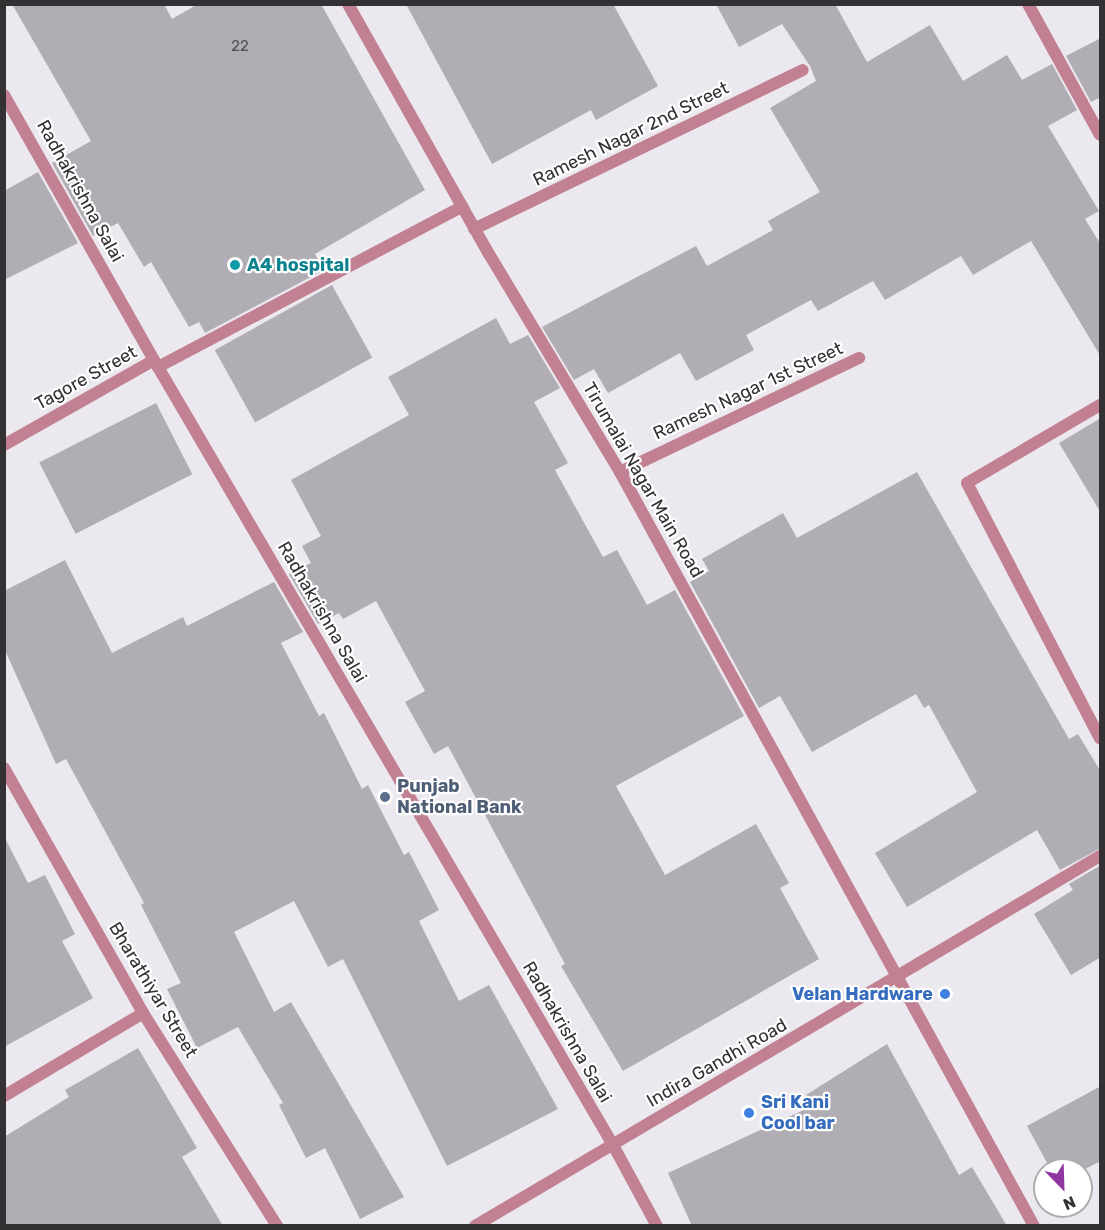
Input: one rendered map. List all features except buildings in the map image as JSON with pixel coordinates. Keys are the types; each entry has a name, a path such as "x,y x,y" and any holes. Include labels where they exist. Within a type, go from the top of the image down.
{"street":[{"name":"Tirumalai Nagar Main Road","path":"348,4 474,229 620,472 1034,1226"},
{"path":"1028,4 1101,135"},
{"name":"Ramesh Nagar 2nd Street","path":"474,229 803,70"},
{"name":"Radhakrishna Salai","path":"4,95 156,364 613,1145 657,1226"},
{"name":"Tagore Street","path":"4,445 462,207"},
{"name":"Ramesh Nagar 1st Street","path":"620,472 859,358"},
{"path":"1101,405 967,483 1101,738"},
{"name":"Bharathiyar Street","path":"4,768 143,1013 277,1226"},
{"name":"Indira Gandhi Road","path":"475,1226 1101,856"},
{"path":"4,1096 143,1013"}],"place":[{"name":"A4 hospital","path":"235,265"},
{"name":"Punjab National Bank","path":"385,797"},
{"name":"Velan Hardware","path":"945,994"},
{"name":"Sri Kani Cool bar","path":"749,1113"}]}
